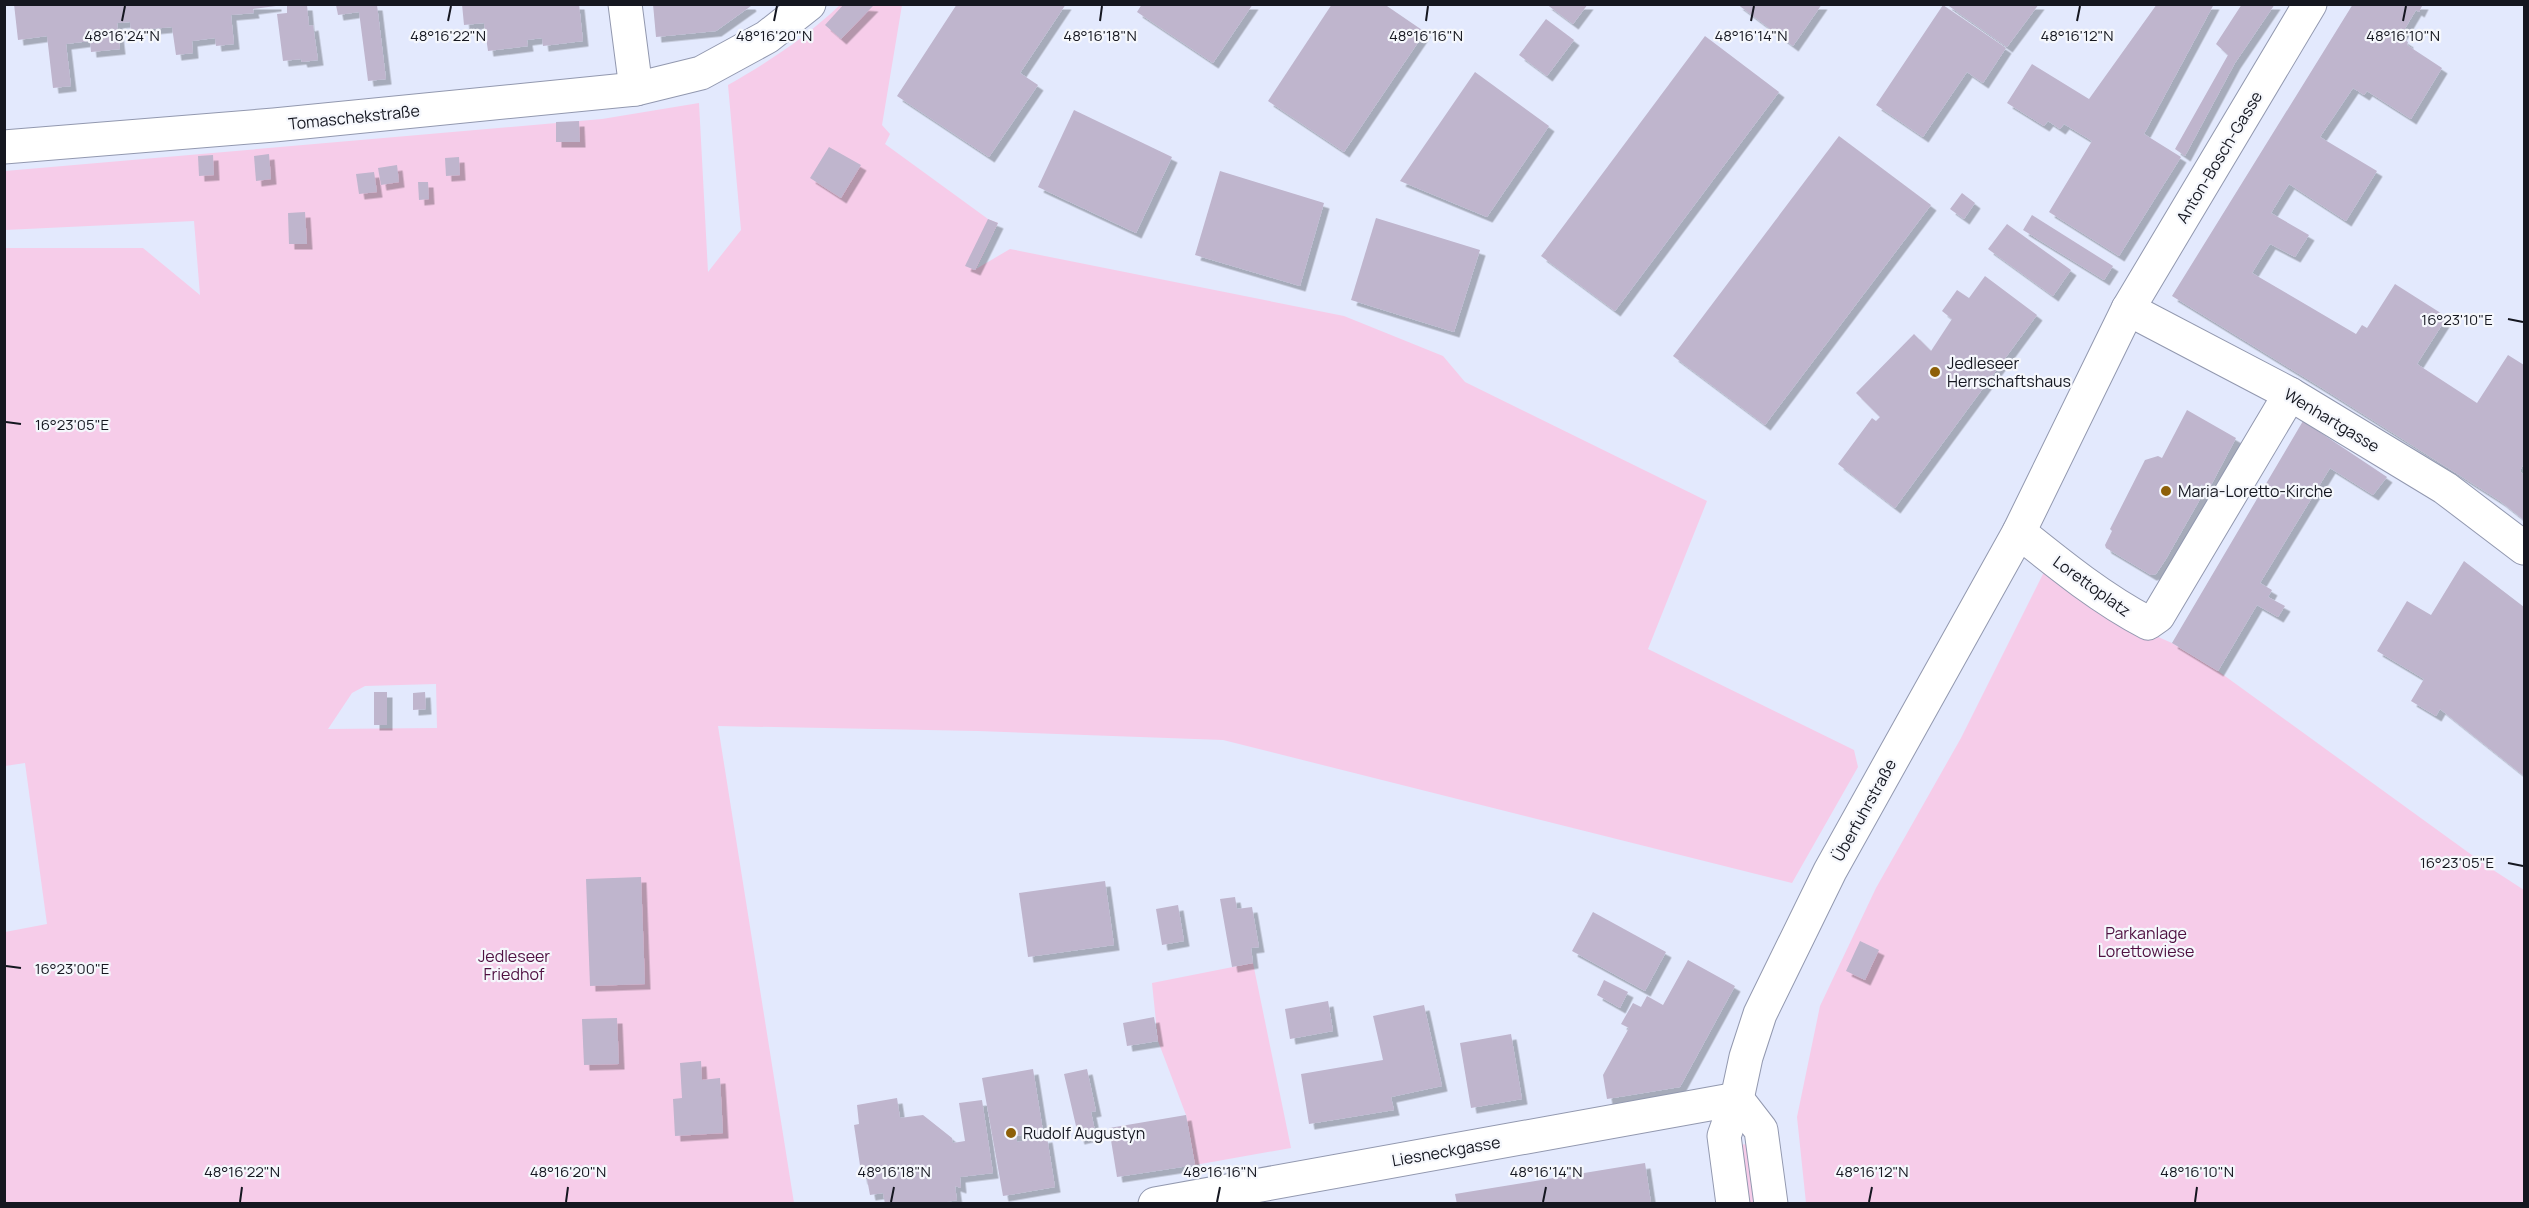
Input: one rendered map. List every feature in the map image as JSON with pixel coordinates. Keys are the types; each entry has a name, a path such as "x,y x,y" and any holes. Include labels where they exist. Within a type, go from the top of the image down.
{"street":[{"path":"625,4 636,89"},
{"name":"Tomaschekstraße","path":"4,147 273,125 636,89 701,73 767,37 809,4"},
{"name":"Anton-Bosch-Gasse","path":"2128,309 2310,4"},
{"path":"2019,532 2128,309"},
{"name":"Wenhartgasse","path":"2128,309 2290,394 2445,488 2524,548"},
{"name":"Lorettoplatz","path":"2019,532 2094,589 2148,624 2158,615 2290,394"},
{"name":"Überfuhrstraße","path":"1733,1203 1724,1136 1737,1099 1746,1057 1760,1014 1830,871 2019,532"},
{"path":"1737,1099 1761,1130 1771,1203"},
{"name":"Liesneckgasse","path":"1155,1203 1737,1099"}],"green space":[{"name":"Jedleseer Friedhof","path":"840,5 902,5 882,125 890,134 885,144 988,219 998,223 976,269 1010,249 1344,316 1443,356 1465,382 1707,501 1648,649 1854,750 1858,767 1792,883 1223,740 978,731 718,726 794,1203 5,1203 5,932 47,924 25,763 5,766 5,248 143,248 200,295 194,221 5,230 5,171 602,119 699,103 708,272 741,230 728,85 787,48","holes":["436,684 437,728 328,729 352,693 365,686"]},
{"name":"Parkanlage Lorettowiese","path":"2046,568 2135,627 2172,643 2218,671 2487,866 2524,890 2524,1203 1806,1203 1797,1117 1820,1006 1876,888 1961,738"},
{"path":"1253,963 1291,1148 1195,1165 1186,1115 1158,1041 1152,983"},
{"path":"1748,1144 1761,1203 1743,1203 1739,1145"}],"building":[{"path":"14,4 276,4 276,6 253,9 254,13 231,15 234,44 216,46 215,38 192,41 193,53 176,55 172,27 131,31 130,22 117,23 120,49 91,52 90,41 66,44 71,86 53,88 47,36 18,40"},
{"path":"462,4 579,4 583,41 543,46 542,38 527,40 528,46 488,51 484,23 464,25"},
{"path":"653,4 750,4 751,6 716,31 656,37"},
{"path":"844,4 873,6 841,39 825,25"},
{"path":"957,4 1066,4 1020,73 1038,85 989,157 897,96"},
{"path":"1142,4 1253,4 1213,63 1137,12"},
{"path":"1332,4 1384,4 1425,32 1344,152 1268,101"},
{"path":"1546,4 1588,4 1573,24"},
{"path":"1737,4 1822,4 1793,46"},
{"path":"1946,4 2039,4 2007,47"},
{"path":"2157,4 2214,4 2144,134 2181,157 2119,256 2049,212 2092,141 2064,124 2060,129 2048,121 2044,126 2007,103 2032,64 2089,99"},
{"path":"2242,4 2275,4 2235,63 2185,156 2175,149 2228,55 2216,44"},
{"path":"2353,4 2423,4 2419,12 2416,10 2400,37 2408,42 2407,45 2442,68 2411,119 2367,91 2364,95 2353,88 2320,137 2377,171 2346,221 2289,184 2271,213 2309,235 2295,257 2270,244 2252,273 2356,334 2362,325 2367,328 2395,284 2447,317 2417,364 2477,403 2508,355 2524,365 2524,463 2520,471 2524,475 2524,520 2500,501 2172,296"},
{"path":"287,5 307,5 309,26 313,25 318,60 283,61 277,14 287,13"},
{"path":"336,5 377,5 386,79 368,81 359,12 338,15"},
{"path":"1943,5 2006,48 1983,83 1967,72 1923,137 1876,105"},
{"path":"1546,19 1574,40 1547,76 1519,55"},
{"path":"1705,36 1779,92 1615,311 1541,256"},
{"path":"1475,72 1549,126 1487,217 1400,181"},
{"path":"1074,110 1172,157 1136,233 1038,187"},
{"path":"579,121 580,142 556,142 556,122"},
{"path":"1839,136 1931,205 1765,425 1673,356"},
{"path":"829,147 861,165 841,198 810,178"},
{"path":"269,154 271,179 256,181 254,156"},
{"path":"213,155 214,175 199,176 198,156"},
{"path":"459,157 460,175 446,176 445,158"},
{"path":"397,165 399,182 381,185 378,168"},
{"path":"1220,171 1324,203 1300,286 1195,255"},
{"path":"374,172 377,192 359,194 356,174"},
{"path":"418,182 428,182 429,199 419,200"},
{"path":"1962,193 1975,203 1964,219 1950,209"},
{"path":"305,212 307,244 289,244 288,213"},
{"path":"2032,215 2113,266 2104,280 2023,230"},
{"path":"1376,218 1480,250 1454,332 1351,300"},
{"path":"988,219 998,223 975,270 965,266"},
{"path":"2007,224 2071,270 2053,296 1988,249"},
{"name":"Jedleseer Herrschaftshaus","path":"1985,276 2037,315 1895,508 1838,464 1872,418 1876,421 1880,417 1856,393 1914,334 1931,351 1952,319 1942,311 1957,290 1969,298"},
{"name":"Maria-Loretto-Kirche","path":"2187,410 2236,438 2209,489 2201,484 2203,494 2166,559 2156,574 2151,575 2106,548 2105,545 2112,531 2110,529 2145,460 2158,456 2162,458"},
{"path":"2303,421 2387,477 2373,495 2330,468 2260,583 2272,590 2268,597 2285,606 2278,617 2257,605 2218,671 2172,643"},
{"path":"2464,561 2524,607 2524,776 2440,709 2436,716 2411,701 2424,679 2377,651 2407,601 2431,615"},
{"path":"374,692 387,692 387,725 374,725"},
{"path":"425,692 426,709 413,710 413,693"},
{"path":"641,877 645,984 590,986 586,879"},
{"path":"1105,881 1114,945 1028,957 1019,893"},
{"path":"1235,897 1237,909 1252,907 1259,947 1251,948 1253,963 1232,967 1220,899"},
{"path":"1178,905 1184,941 1162,945 1156,909"},
{"path":"1593,912 1666,952 1645,991 1572,951"},
{"path":"1860,941 1879,950 1865,980 1846,971"},
{"path":"1688,960 1735,986 1680,1087 1607,1099 1603,1075 1629,1028 1621,1024 1633,1003 1641,1007 1647,996 1663,1005"},
{"path":"1604,980 1628,992 1620,1008 1597,995"},
{"path":"1328,1001 1333,1031 1290,1039 1285,1009"},
{"path":"1424,1005 1442,1086 1391,1097 1394,1110 1309,1124 1301,1074 1383,1060 1373,1016"},
{"path":"1154,1017 1158,1041 1127,1046 1123,1023"},
{"path":"617,1018 619,1064 584,1065 582,1019"},
{"path":"1511,1034 1522,1099 1471,1108 1460,1043"},
{"path":"701,1061 702,1080 720,1078 723,1133 675,1136 673,1099 682,1098 680,1063"},
{"name":"Rudolf Augustyn","path":"1033,1069 1043,1131 1016,1136 1017,1142 1047,1137 1055,1187 1003,1196 982,1078"},
{"path":"1087,1069 1096,1111 1091,1112 1096,1135 1079,1139 1064,1074"},
{"path":"897,1098 900,1118 923,1115 952,1138 953,1143 965,1141 959,1103 982,1100 993,1173 960,1177 961,1188 955,1186 957,1200 936,1204 885,1204 883,1193 870,1195 867,1179 862,1179 854,1125 859,1124 857,1105"},
{"path":"1186,1115 1195,1165 1117,1177 1109,1128"},
{"path":"1645,1163 1651,1203 1457,1204 1455,1194"}],"place":[{"name":"Jedleseer Herrschaftshaus","path":"1935,372"},
{"name":"Maria-Loretto-Kirche","path":"2166,491"},
{"name":"Rudolf Augustyn","path":"1011,1133"}]}
